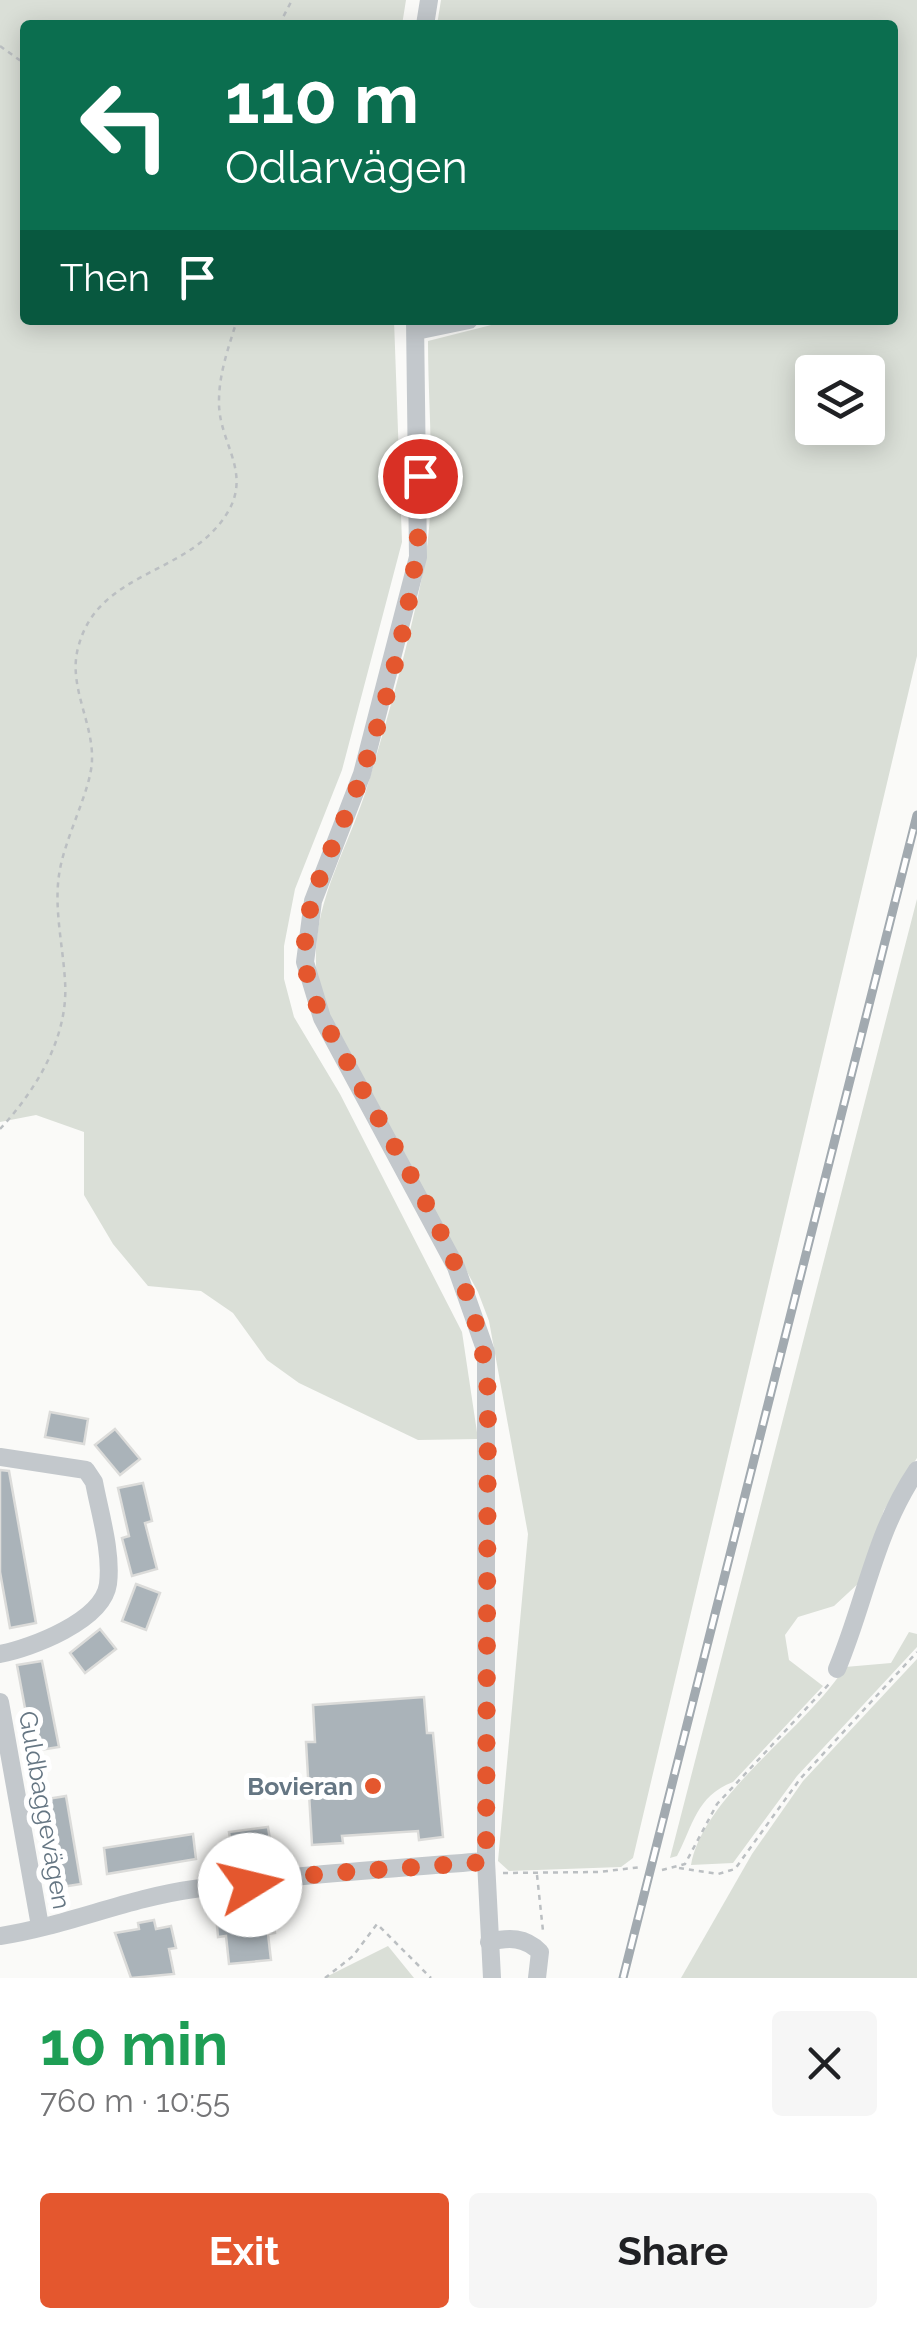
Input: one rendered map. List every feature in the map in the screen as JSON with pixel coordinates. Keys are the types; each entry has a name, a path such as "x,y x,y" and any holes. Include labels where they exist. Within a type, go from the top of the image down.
{"street":[{"path":"416,325 418,557 362,774 310,911 305,962 322,1018 456,1267 481,1330 488,1394 486,1868 492,1978"},
{"path":"0,1458 86,1470 94,1482 108,1587 94,1610 62,1631 30,1648 0,1654"},
{"path":"838,1670 862,1602 871,1559 898,1498 917,1470"},
{"name":"Guldbaggevägen","path":"0,1702 40,1926"},
{"path":"0,1936 99,1908 195,1888 486,1868"},
{"path":"489,1942 503,1938 530,1942 540,1952 540,1970"}],"path":[{"path":"0,1129 25,1102 54,1047 66,985 58,876 92,760 78,698 77,652 90,614 108,597 198,546 215,532 236,496 238,477 218,403 236,325"},
{"path":"662,1870 679,1868 718,1874 736,1869 800,1778 917,1652"},
{"path":"679,1868 690,1858 717,1804 810,1707 838,1670"},
{"path":"486,1868 537,1873 641,1866"},
{"path":"537,1873 540,1970"},
{"path":"325,1978 354,1956 377,1924 432,1978"}],"shaded area":[{"path":"0,0 406,0 403,20 20,20 20,325 394,325 402,542 342,770 295,889 284,946 284,979 294,1017 340,1094 462,1332 478,1439 418,1440 299,1383 267,1360 233,1313 201,1291 148,1286 113,1244 84,1195 84,1132 36,1115 0,1122"},
{"path":"441,0 917,0 917,656 633,1858 621,1867 509,1871 498,1861 528,1534 489,1321 478,1292 321,1003 316,972 317,943 328,890 368,784 404,655 427,549 431,490 428,341 491,325 898,325 898,20 438,20"},
{"path":"917,899 917,1458 884,1510 861,1581 834,1606 798,1617 785,1635 789,1660 823,1686 733,1782 711,1795 677,1856 670,1858"},
{"path":"909,1632 917,1634 917,1647 797,1776 733,1863 691,1865 699,1839 735,1788 845,1667 891,1663"},
{"path":"917,1659 917,1978 681,1978 752,1854 803,1781"},
{"path":"388,1946 414,1978 324,1978"}],"building":[{"path":"50,1412 88,1419 84,1444 45,1437"},
{"path":"115,1429 140,1459 120,1475 95,1445"},
{"path":"0,1470 9,1471 36,1623 10,1628 0,1572"},
{"path":"143,1483 152,1521 145,1523 157,1569 132,1576 122,1538 129,1536 118,1488"},
{"path":"136,1584 160,1593 146,1630 122,1621"},
{"path":"100,1629 116,1649 85,1673 70,1653"},
{"path":"42,1661 59,1747 33,1751 17,1665"},
{"name":"Bovieran","path":"424,1697 427,1733 433,1733 443,1837 419,1840 418,1831 342,1836 343,1843 312,1845 306,1742 315,1742 313,1705"},
{"path":"66,1796 81,1884 55,1888 41,1800"},
{"path":"268,1827 272,1852 233,1858 229,1832"},
{"path":"193,1834 196,1859 107,1874 104,1848"},
{"path":"256,1904 256,1913 272,1911 275,1933 268,1934 271,1960 229,1964 226,1936 218,1937 216,1914 240,1912 239,1906"},
{"path":"154,1920 156,1929 171,1926 176,1948 169,1949 174,1974 131,1978 115,1933 139,1929 138,1923"}],"railway":[{"path":"623,1978 917,815"}],"place":[{"name":"Bovieran","path":"373,1786"}],"route":[{"path":"250,1885 319,1874 486,1862 486,1352 456,1267 314,1001 304,942 313,901 362,774 414,582 420,532 420,476"}]}
